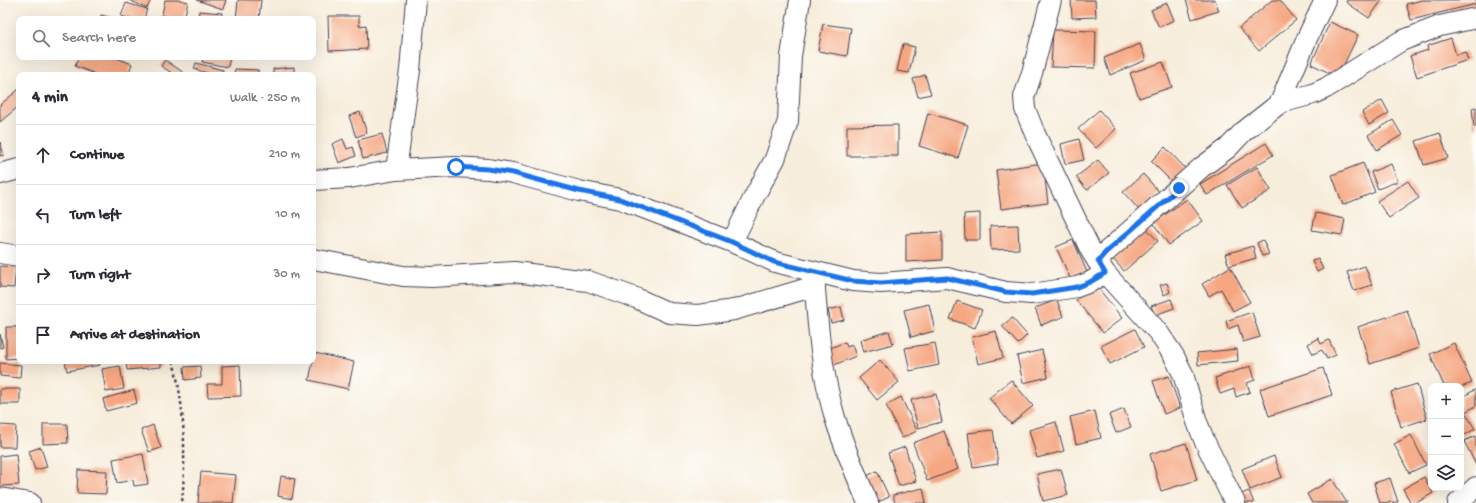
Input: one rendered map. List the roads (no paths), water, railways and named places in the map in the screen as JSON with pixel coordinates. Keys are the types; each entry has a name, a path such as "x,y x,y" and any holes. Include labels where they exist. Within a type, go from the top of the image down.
{"street":[{"path":"396,170 410,70 416,0"},
{"path":"732,242 754,197 775,160 788,121 791,56 800,0"},
{"path":"1051,0 1041,41 1024,97 1025,109 1035,134 1091,251 1101,267 1158,332 1174,356 1183,374 1197,422 1205,442 1234,503"},
{"path":"1280,103 1310,30 1325,0"},
{"path":"316,180 349,178 396,170 456,167 488,169 513,173 579,191 620,199 732,242 814,279 881,283 947,278 1006,292 1032,294 1077,287 1090,282 1101,267 1106,252 1202,167 1228,148 1243,132 1280,103 1313,94 1326,88 1401,41 1440,26 1476,18"},
{"path":"0,174 16,170"},
{"path":"0,253 16,256"},
{"path":"316,260 402,276 432,277 514,272 588,281 636,298 669,313 698,315 734,310 814,279"},
{"path":"814,279 818,335 835,417 868,503"},
{"path":"1458,503 1476,488"},
{"path":"0,498 30,503"}]}
